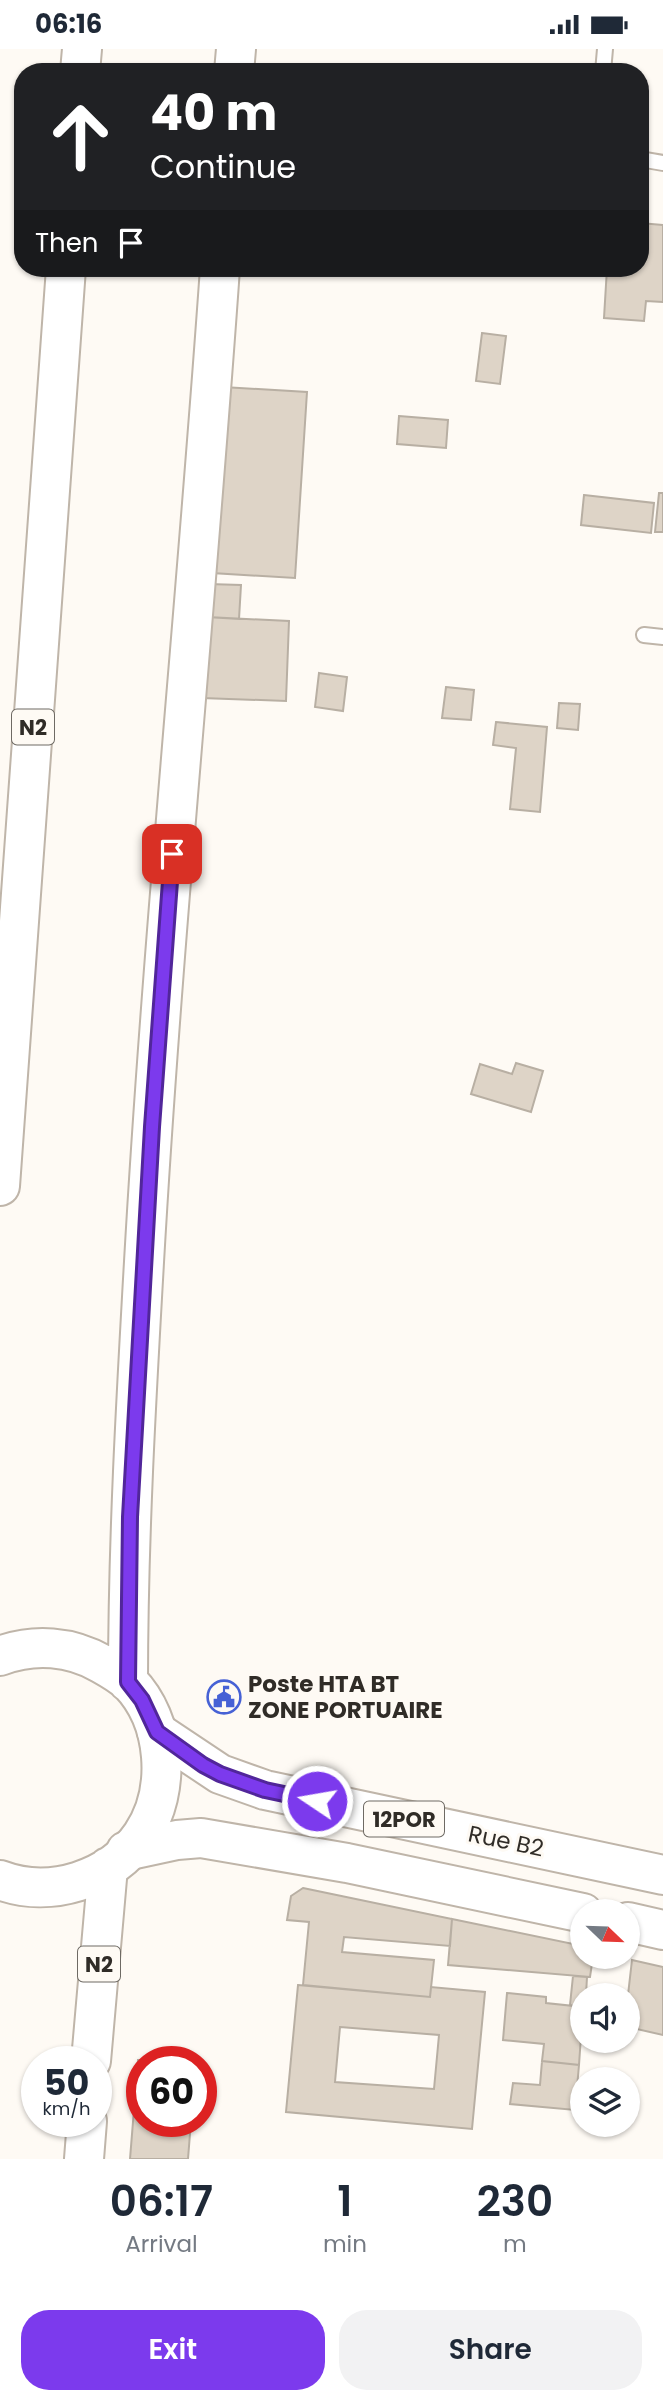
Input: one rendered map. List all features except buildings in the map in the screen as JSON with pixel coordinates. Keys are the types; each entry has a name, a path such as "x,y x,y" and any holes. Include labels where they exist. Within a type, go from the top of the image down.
{"main road":[{"name":"N2","path":"0,1186 65,277"},
{"path":"128,1682 130,1517 152,1127 219,277"},
{"path":"0,1656 16,1650 52,1647 86,1655 128,1682 142,1700 157,1732 163,1767 157,1803 141,1836 117,1859 86,1880 51,1888 15,1886 0,1880"},
{"name":"Rue B2","path":"157,1732 220,1774 265,1790 663,1875"},
{"name":"12POR","path":"117,1859 177,1840 213,1840 347,1863 570,1910"},
{"name":"N2","path":"93,2046 117,1859"},
{"path":"640,1925 663,1930"},
{"path":"84,2159 86,2137"}],"lane":[{"path":"644,635 663,637"}],"place":[{"name":"Poste HTA BT ZONE PORTUAIRE","path":"224,1697"}],"route":[{"path":"172,854 152,1127 130,1517 128,1682 142,1700 157,1732 203,1765 265,1790 317,1801"}]}
